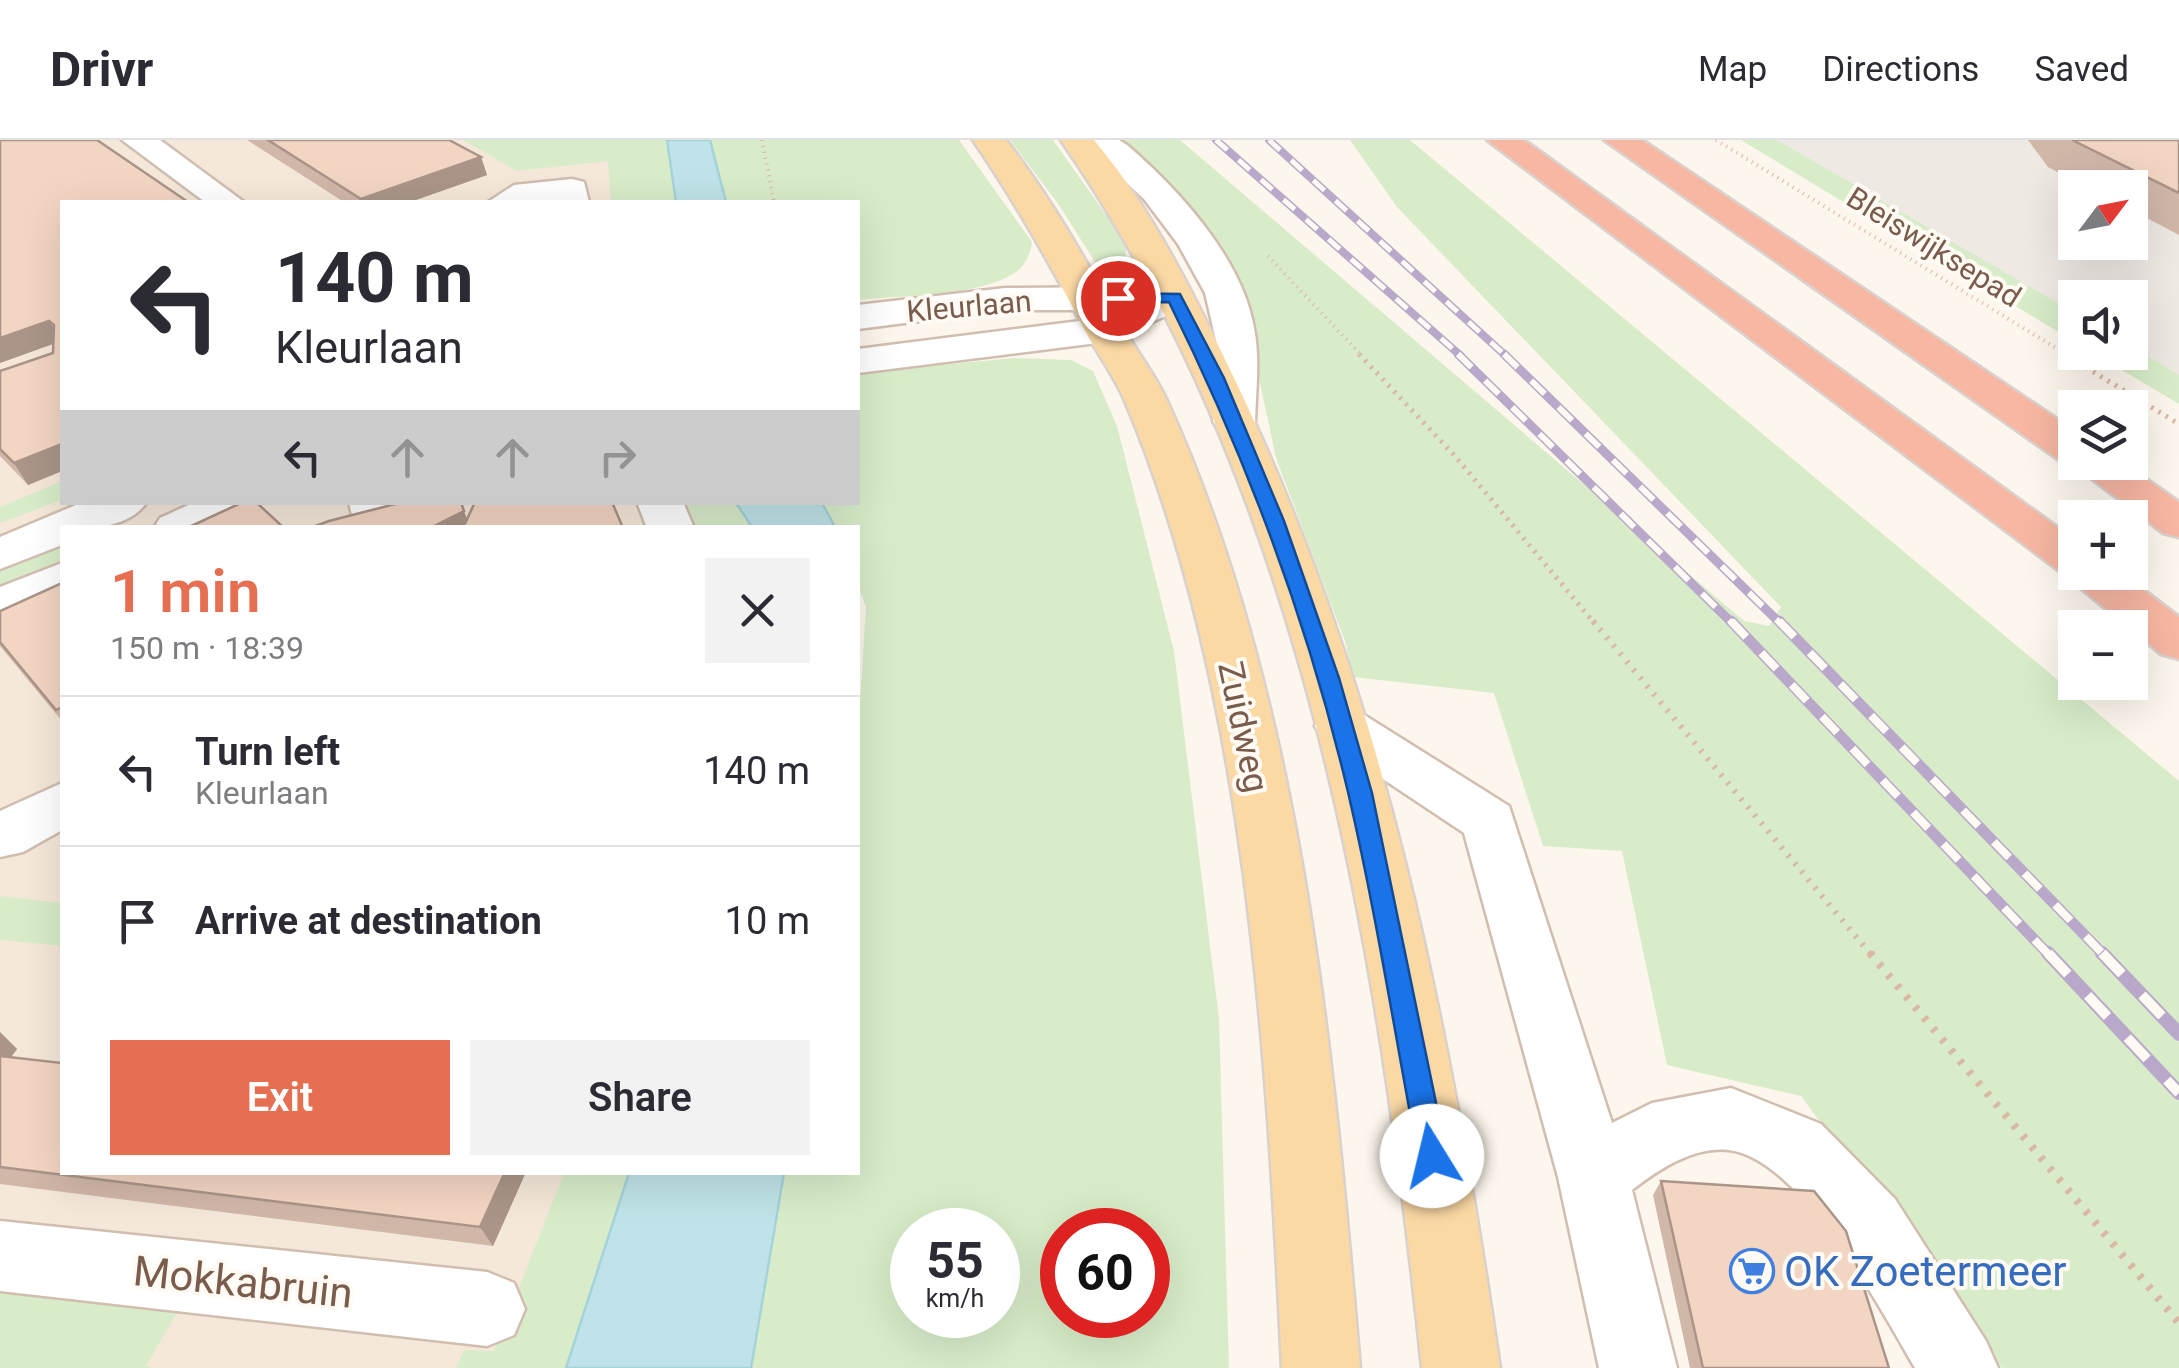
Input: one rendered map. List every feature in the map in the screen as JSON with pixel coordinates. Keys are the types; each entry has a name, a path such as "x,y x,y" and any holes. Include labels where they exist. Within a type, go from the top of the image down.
{"highway":[{"path":"1503,140 2058,550"},
{"path":"1620,140 2058,439"},
{"path":"2118,480 2179,523"},
{"path":"2111,590 2179,642"}],"main road":[{"name":"Zuidweg","path":"989,140 1029,195 1143,394 1179,482 1228,652 1256,783 1299,1059 1321,1368"},
{"path":"1077,140 1139,224 1234,422 1293,570 1342,726 1380,882 1424,1101 1461,1368"}],"street":[{"path":"138,140 224,200"},
{"path":"1097,140 1116,149 1166,202 1224,293 1235,335 1234,422"},
{"path":"509,200 526,192 572,189 572,200"},
{"name":"Kleurlaan","path":"860,361 1174,298"},
{"name":"Kleurlaan","path":"860,317 1005,299 1097,314"},
{"path":"70,525 117,505"},
{"path":"184,525 227,505"},
{"path":"0,554 60,529"},
{"path":"0,606 60,579"},
{"path":"1342,726 1489,821 1593,1177 1638,1368"},
{"path":"1,835 60,805"},
{"path":"1,835 60,840"},
{"path":"1593,1177 1652,1134 1731,1119 1796,1146 1869,1223 1959,1368"},
{"name":"Mokkabruin","path":"0,1256 486,1308"}],"path":[{"path":"762,140 774,200"},
{"name":"Bleiswijksepad","path":"1716,140 2179,424"},
{"path":"1262,250 1455,456 2179,1322"}],"shaded area":[{"path":"0,140 703,140 719,200 60,200 60,505 800,505 805,525 60,525 60,1175 647,1175 576,1368 0,1368"},
{"path":"1750,140 2179,140 2179,388 2148,365 2148,280 2058,280 2058,318"}],"green space":[{"path":"463,140 667,140 676,200 611,200 608,161 517,171"},
{"path":"710,140 959,140 1032,242 1024,264 997,282 938,294 860,300 860,200 725,200"},
{"path":"1010,140 1053,140 1126,243 1125,272 1102,273 1059,205"},
{"path":"1119,140 1180,140 1744,621 1769,626 1781,607 1397,207 1350,140 1410,140 2058,680 2058,700 2082,700 2179,781 2179,1368 2002,1368 1801,1096 1667,1065 1622,851 1543,846 1494,693 1353,677 1345,641 1276,458 1241,294"},
{"path":"1741,140 1777,140 2058,303 2058,332"},
{"path":"2148,357 2179,375 2179,404 2122,370 2148,370"},
{"path":"1014,358 1071,360 1093,371 1117,426 1174,651 1219,1019 1229,1368 751,1368 784,1175 860,1175 860,704 866,607 860,590 860,525 834,525 823,505 860,505 860,373"},
{"path":"60,482 60,501 0,523 0,507"},
{"path":"677,505 737,505 751,525 686,525"},
{"path":"60,541 60,564 0,590 0,566"},
{"path":"0,896 60,903 60,946 0,940"},
{"path":"563,1175 628,1175 566,1368 456,1368 464,1350 494,1351"},
{"path":"0,1285 179,1309 146,1366 156,1368 0,1368"}],"water":[{"path":"667,140 710,140 725,200 676,200"},
{"path":"737,505 823,505 834,525 751,525"},
{"path":"628,1175 784,1175 751,1368 566,1368"}],"building":[{"path":"0,140 97,140 185,200 60,200 60,445 14,463 0,449 0,371 53,353 54,325 49,321 0,338"},
{"path":"268,140 449,140 481,157 361,199"},
{"path":"2072,140 2179,140 2179,193 2148,178 2148,170 2133,170"},
{"path":"237,505 259,505 281,525 193,525"},
{"path":"391,505 462,505 464,511 436,525 318,525"},
{"path":"474,505 613,505 622,525 464,525"},
{"path":"60,584 60,708 56,710 0,642 0,611"},
{"path":"0,1056 60,1063 60,1174 0,1167"},
{"path":"64,1175 504,1175 480,1227"},
{"path":"1661,1181 1814,1191 1846,1231 1889,1368 1703,1368"}],"railway":[{"path":"1216,140 1461,356"},
{"path":"1269,140 1506,356"},
{"path":"1458,354 1733,624"},
{"path":"1504,354 1781,624"},
{"path":"1731,621 2050,956"},
{"path":"1779,621 2105,956"},
{"path":"2048,953 2179,1093"},
{"path":"2102,953 2179,1034"}],"place":[{"name":"OK Zoetermeer","path":"1752,1271"}],"route":[{"path":"1118,298 1174,298 1216,378 1293,570 1360,793 1399,972 1432,1156"}]}
